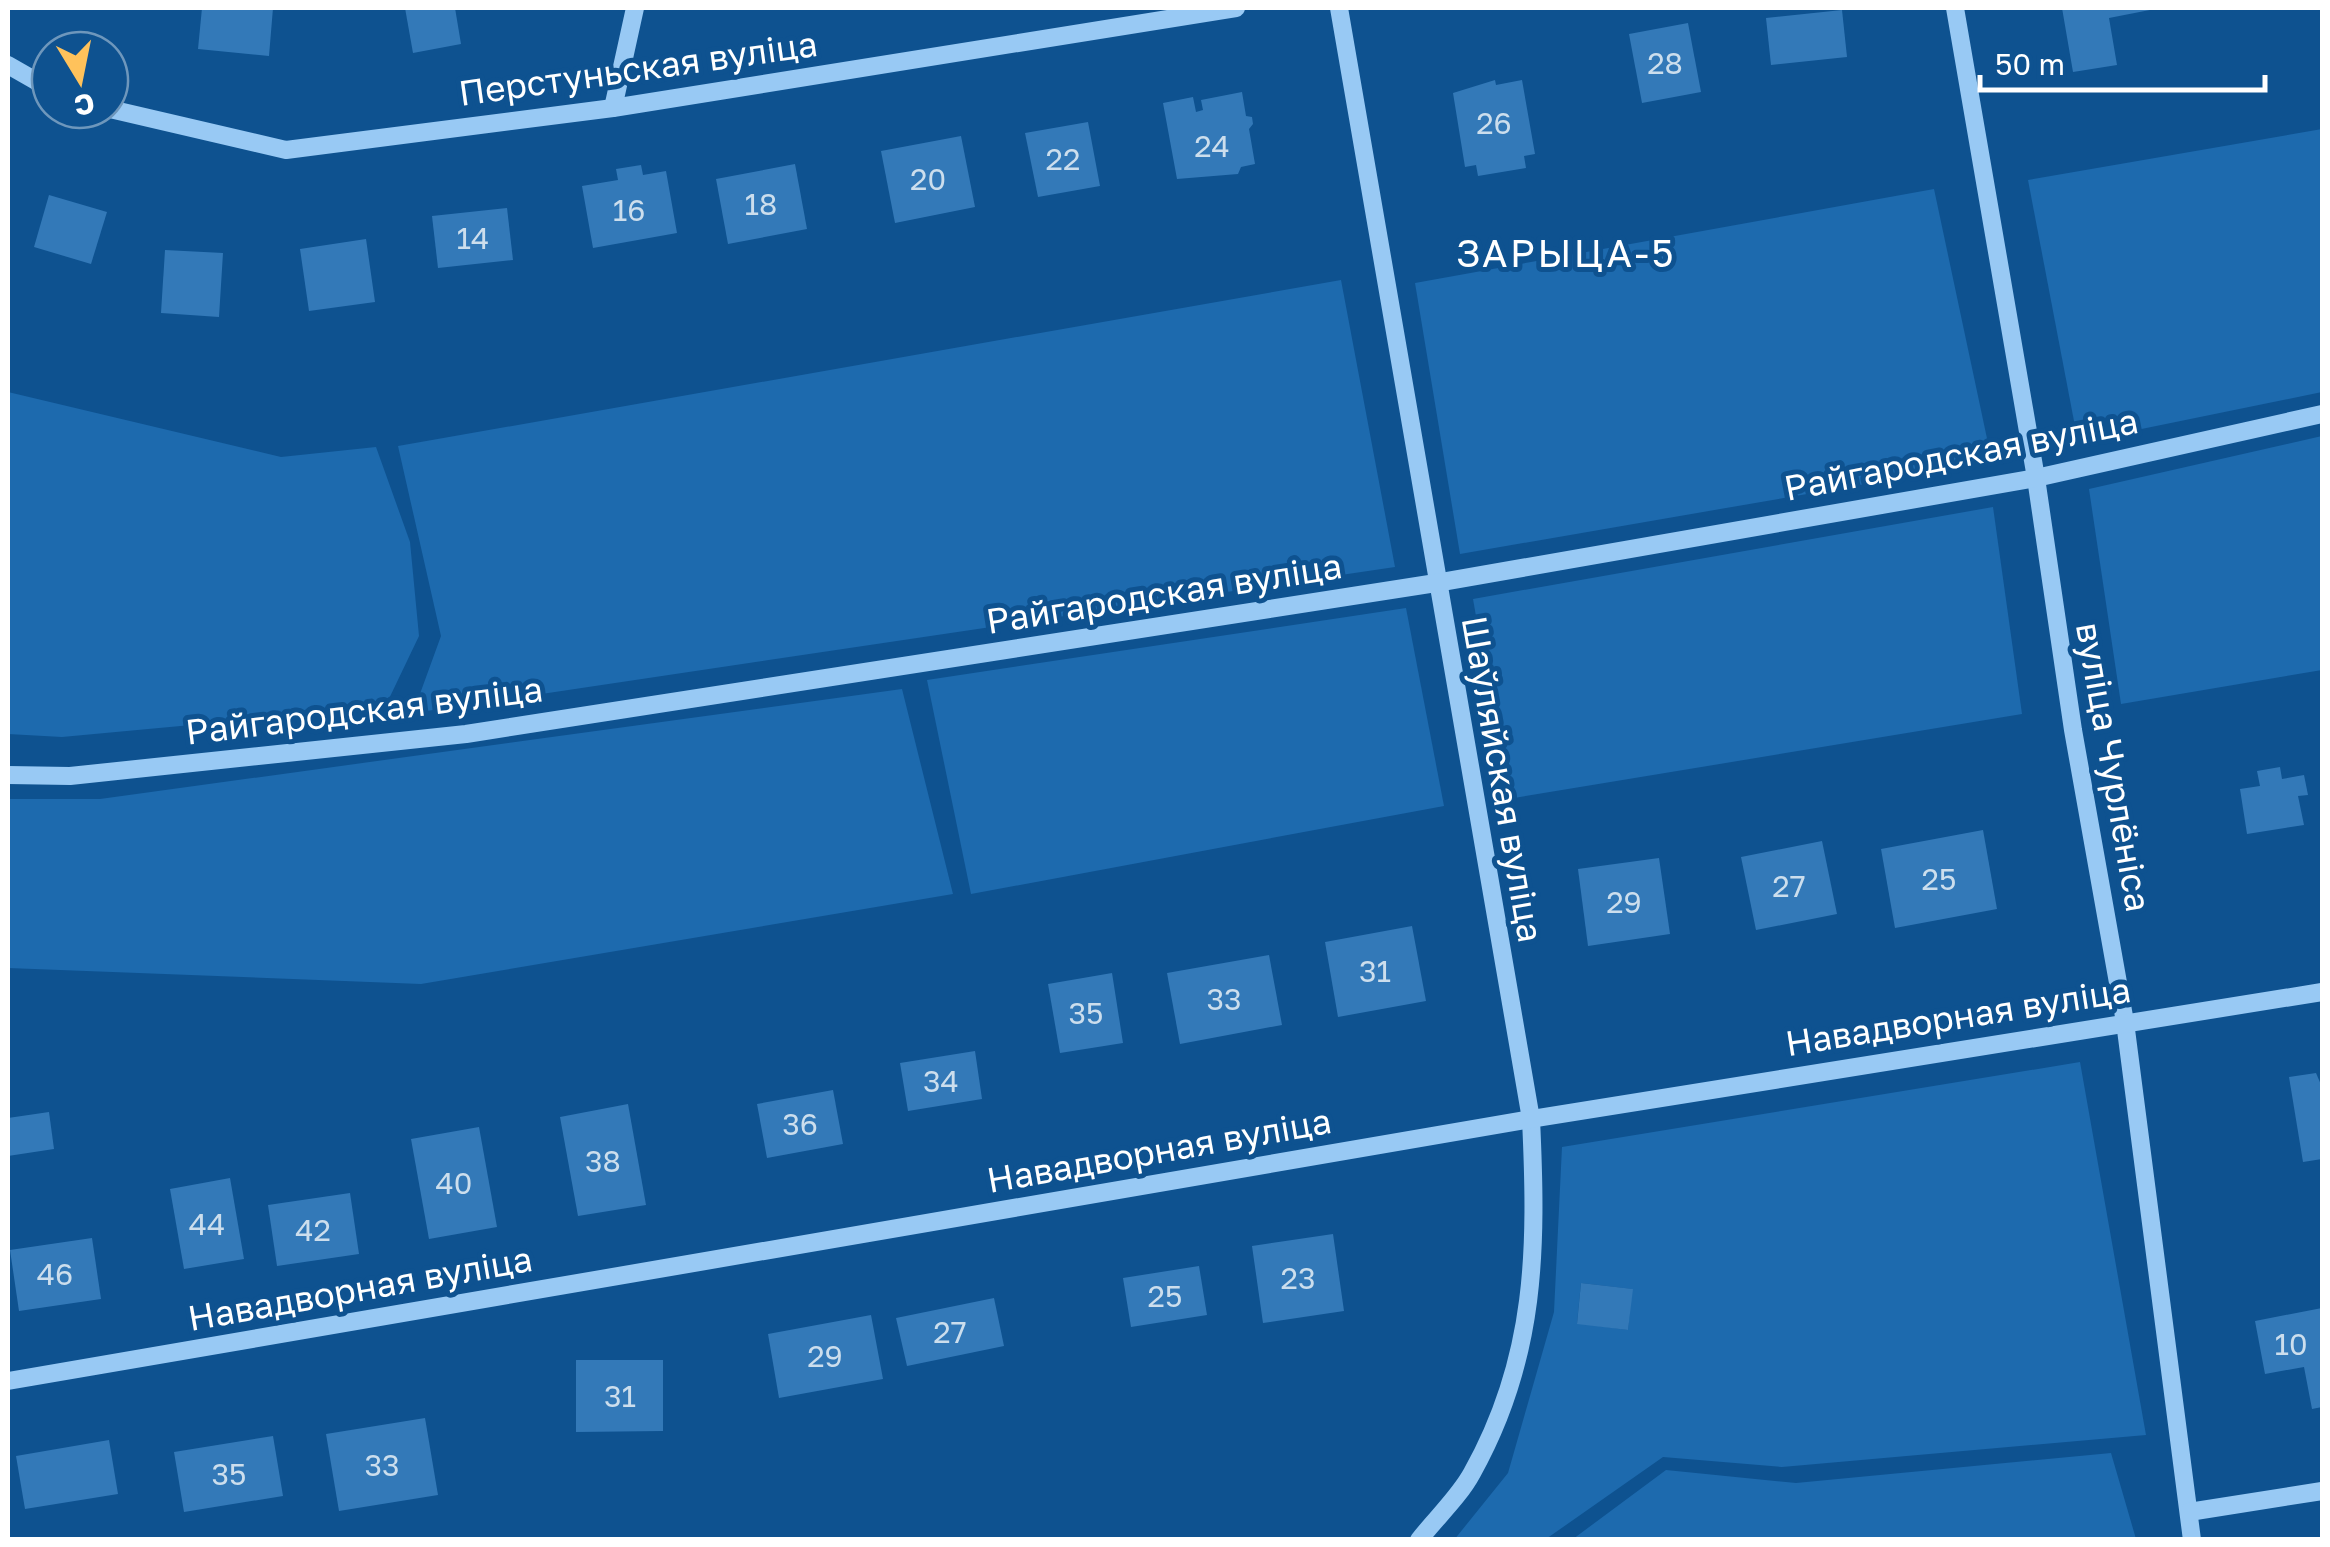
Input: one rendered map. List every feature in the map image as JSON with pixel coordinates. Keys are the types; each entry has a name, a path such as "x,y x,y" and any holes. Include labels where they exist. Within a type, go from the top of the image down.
{"street":[{"path":"612,108 635,8"},
{"name":"Перстуньская вуліца","path":"130,114 286,150 612,108 1236,8"},
{"name":"Шаўляйская вуліца","path":"1339,8 1530,1120 1536,1226 1532,1299 1510,1384 1472,1474 1419,1540"},
{"name":"вуліца Чурлёніса","path":"1956,8 2036,478 2073,730 2125,1022 2192,1540"},
{"path":"8,64 30,77"},
{"name":"Райгародская вуліца","path":"8,776 70,776 466,734 1436,584 2036,478 2322,414"},
{"name":"Навадворная вуліца","path":"8,1382 1530,1120 2322,992"},
{"path":"2189,1512 2322,1491"}],"shaded area":[{"path":"2322,129 2322,392 2078,442 2028,180"},
{"path":"1934,189 1992,462 1460,554 1415,283"},
{"path":"1341,280 1395,567 413,713 441,636 398,446"},
{"path":"8,392 281,457 376,447 410,542 419,636 385,707 62,737 8,734"},
{"path":"2322,436 2322,670 2121,704 2089,489"},
{"path":"1993,507 2022,714 1508,799 1473,599"},
{"path":"1406,608 1444,806 971,894 927,680"},
{"path":"902,689 953,894 421,984 8,968 8,799 100,799"},
{"path":"2080,1062 2146,1435 1782,1467 1663,1457 1546,1539 1454,1540 1508,1473 1554,1312 1562,1147","holes":["1581,1283 1632,1289 1628,1330 1577,1323"]},
{"path":"2111,1453 2136,1539 1573,1539 1666,1470 1796,1483"}],"building":[{"path":"202,8 273,8 269,56 198,49"},
{"path":"405,8 455,8 461,44 413,53"},
{"path":"2062,8 2155,9 2109,18 2117,65 2073,72"},
{"path":"1842,10 1847,57 1771,65 1766,18"},
{"path":"1688,23 1701,92 1642,103 1629,34"},
{"path":"1495,80 1496,85 1522,80 1535,154 1524,156 1526,168 1478,176 1476,165 1465,167 1453,93"},
{"path":"1242,92 1246,116 1252,117 1249,129 1255,164 1241,167 1238,174 1177,179 1163,103 1193,97 1196,112 1203,110 1201,100"},
{"path":"1088,122 1100,186 1038,197 1025,133"},
{"path":"961,136 975,207 895,223 881,151"},
{"path":"795,164 807,229 728,244 716,179"},
{"path":"641,165 643,175 666,171 677,233 593,248 582,186 618,180 616,169"},
{"path":"49,195 107,212 91,264 34,247"},
{"path":"507,208 513,260 438,268 432,216"},
{"path":"366,239 375,302 309,311 300,249"},
{"path":"165,250 223,253 219,317 161,313"},
{"path":"2280,767 2282,779 2304,775 2308,795 2298,796 2304,825 2247,834 2240,789 2260,786 2257,771"},
{"path":"1983,830 1997,909 1895,928 1881,849"},
{"path":"1822,841 1837,914 1756,930 1741,857"},
{"path":"1659,858 1670,934 1588,946 1578,869"},
{"path":"1412,926 1426,1001 1338,1017 1325,942"},
{"path":"1269,955 1282,1025 1180,1044 1167,973"},
{"path":"1112,973 1123,1043 1060,1053 1048,984"},
{"path":"975,1051 982,1099 908,1111 900,1063"},
{"path":"2316,1073 2322,1087 2322,1159 2303,1162 2289,1077"},
{"path":"833,1090 843,1144 767,1158 757,1104"},
{"path":"628,1104 646,1205 578,1216 560,1117"},
{"path":"49,1112 54,1149 8,1156 8,1118"},
{"path":"479,1127 497,1227 429,1239 411,1139"},
{"path":"230,1178 244,1259 184,1269 170,1189"},
{"path":"350,1193 359,1254 277,1266 268,1205"},
{"path":"1333,1234 1344,1311 1263,1323 1252,1246"},
{"path":"92,1238 101,1299 19,1311 10,1250"},
{"path":"1199,1266 1207,1315 1131,1327 1123,1278"},
{"path":"1581,1283 1633,1289 1628,1330 1577,1324"},
{"path":"994,1298 1004,1346 907,1366 896,1318"},
{"path":"2322,1308 2322,1407 2312,1409 2304,1367 2265,1374 2255,1321"},
{"path":"871,1315 883,1379 779,1398 768,1334"},
{"path":"576,1360 663,1360 663,1431 576,1432"},
{"path":"425,1418 438,1495 339,1511 326,1434"},
{"path":"273,1436 283,1496 184,1512 174,1452"},
{"path":"109,1440 118,1494 25,1509 16,1456"}],"district":[{"name":"ЗАРЫЦА-5","path":"1566,252"}]}
